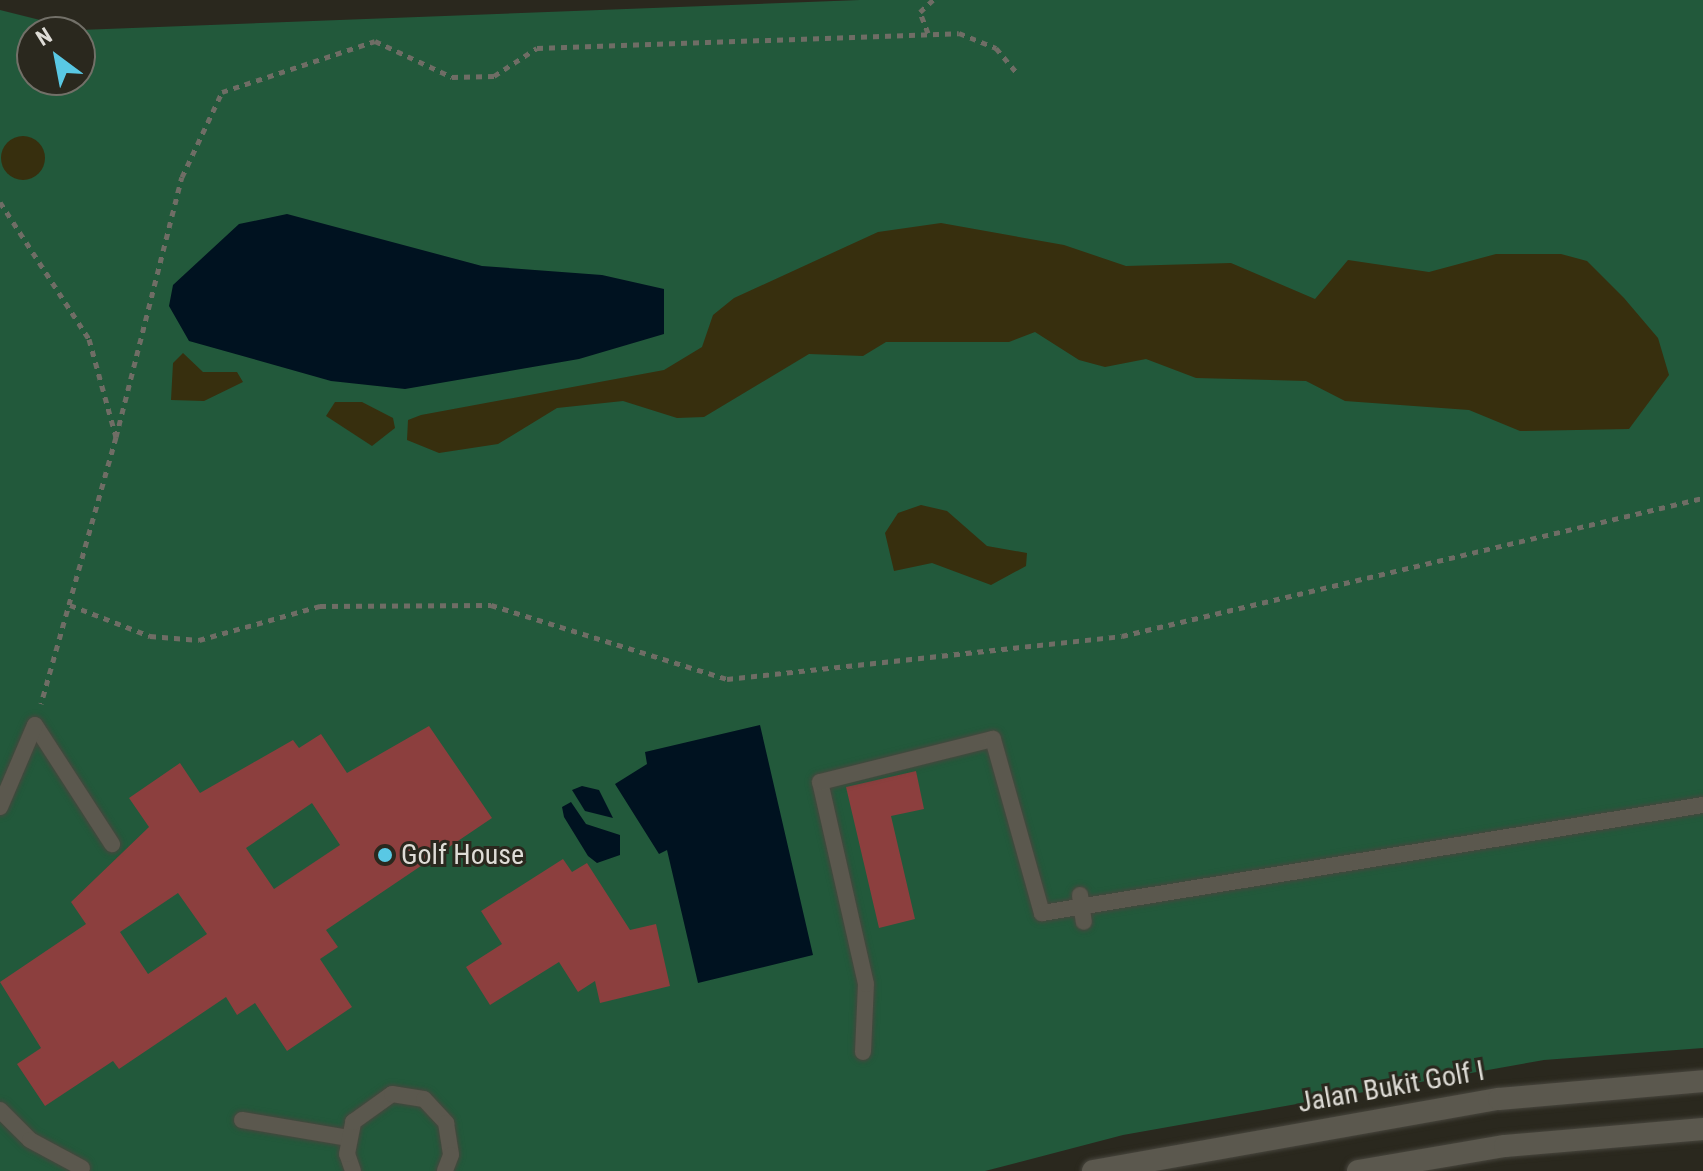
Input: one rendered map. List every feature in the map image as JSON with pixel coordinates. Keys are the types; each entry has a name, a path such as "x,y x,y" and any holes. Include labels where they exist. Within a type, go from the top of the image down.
{"street":[{"name":"Jalan Bukit Golf I","path":"1093,1171 1499,1099 1703,1081"},
{"path":"1358,1171 1505,1146 1703,1129"}],"lane":[{"path":"0,807 35,725"},
{"path":"35,725 112,844"},
{"path":"863,1052 866,984 820,782 993,739 1042,913 1703,805"},
{"path":"353,1171 348,1138 376,1099 424,1099 452,1138 446,1171"},
{"path":"0,1110 30,1140 82,1168"},
{"path":"242,1120 348,1138"}],"path":[{"path":"928,33 920,12 933,0"},
{"path":"35,725 116,437 182,177 222,92 375,41 452,77 494,76 537,48 928,33 981,38 1019,75"},
{"path":"0,202 89,339 116,437"},
{"path":"70,605 150,636 199,640 320,606 491,605 727,679 1122,636 1703,498"}],"green space":[{"path":"860,0 1703,0 1703,1048 1544,1060 1123,1135 985,1171 0,1171 0,10 24,16 16,16 16,96 96,96 96,29"}],"sand":[{"path":"23,136 38,143 45,158 38,173 23,180 8,173 1,158 8,143"},
{"path":"941,223 1064,245 1126,266 1231,263 1315,299 1348,260 1429,272 1496,254 1561,254 1587,261 1624,298 1658,338 1669,375 1629,429 1520,431 1469,410 1345,401 1306,381 1196,378 1146,359 1105,367 1079,360 1035,332 1009,342 886,342 863,356 809,354 704,417 677,418 623,401 557,408 498,444 439,453 407,440 408,420 421,415 664,370 702,347 713,315 734,298 878,232"},
{"path":"183,353 203,372 237,372 243,382 204,401 171,400 173,363"},
{"path":"335,402 362,402 393,418 395,428 372,446 326,416"},
{"path":"921,505 947,511 987,546 1027,553 1026,566 991,585 932,563 894,571 885,533 898,513"}],"water":[{"path":"287,214 482,266 602,275 664,289 664,334 579,359 405,389 331,381 189,341 169,306 173,285 239,224"},
{"path":"760,725 813,955 698,983 667,850 659,854 615,784 647,764 645,752"},
{"path":"582,786 599,790 613,818 585,811 572,790"},
{"path":"571,802 586,824 620,835 620,855 597,863 588,856 564,817 562,807"}],"building":[{"path":"429,726 492,818 326,930 338,947 320,959 352,1007 287,1051 255,1003 237,1015 226,997 119,1069 113,1061 45,1106 17,1064 41,1048 0,982 86,924 71,902 149,827 129,798 180,763 200,793 293,740 299,748 321,734 347,773","holes":["312,803 340,845 274,889 246,848","178,893 207,934 148,974 120,932"]},
{"path":"916,771 924,809 891,816 915,919 879,928 846,787"},
{"path":"563,859 572,872 587,863 630,930 656,924 670,986 600,1003 595,981 578,992 559,962 490,1005 466,967 502,944 481,911"}],"place":[{"name":"Golf House","path":"385,855"}]}
